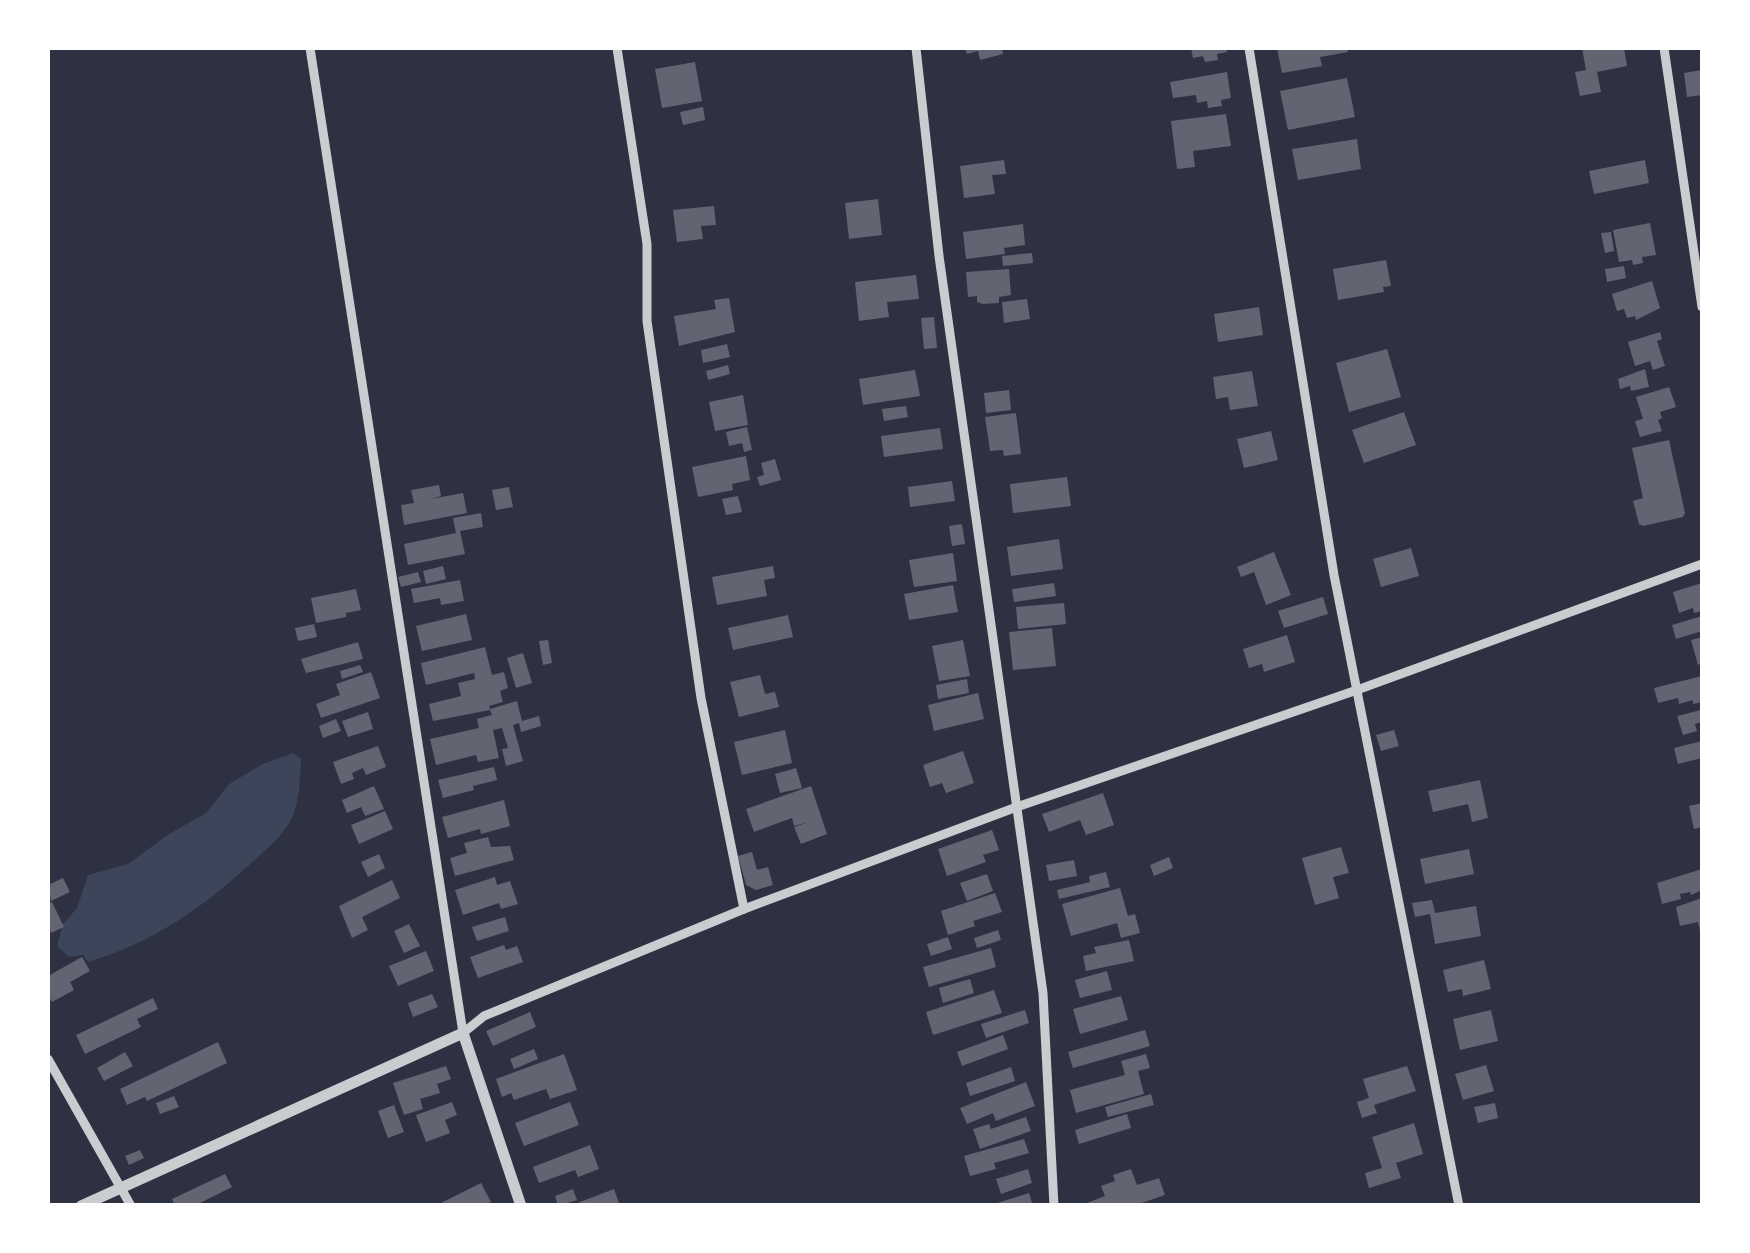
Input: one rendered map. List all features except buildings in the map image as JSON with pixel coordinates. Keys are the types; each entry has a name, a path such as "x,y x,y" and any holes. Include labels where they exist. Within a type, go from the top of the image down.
{"street":[{"path":"310,48 463,1034 521,1206"},
{"path":"617,48 647,244 647,321 698,678 744,909"},
{"path":"916,48 939,256 1042,993 1054,1206"},
{"path":"1249,48 1276,201 1303,396 1459,1206"},
{"path":"1664,48 1702,307"},
{"path":"80,1206 463,1034 484,1016 744,909 1014,808 1357,690 1702,564"},
{"path":"48,1058 130,1206"}],"shaded area":[{"path":"293,753 301,759 294,813 274,842 230,882 174,923 111,954 88,962 83,955 69,957 57,946 63,924 77,908 88,875 128,864 206,813 229,784 263,764"}]}
